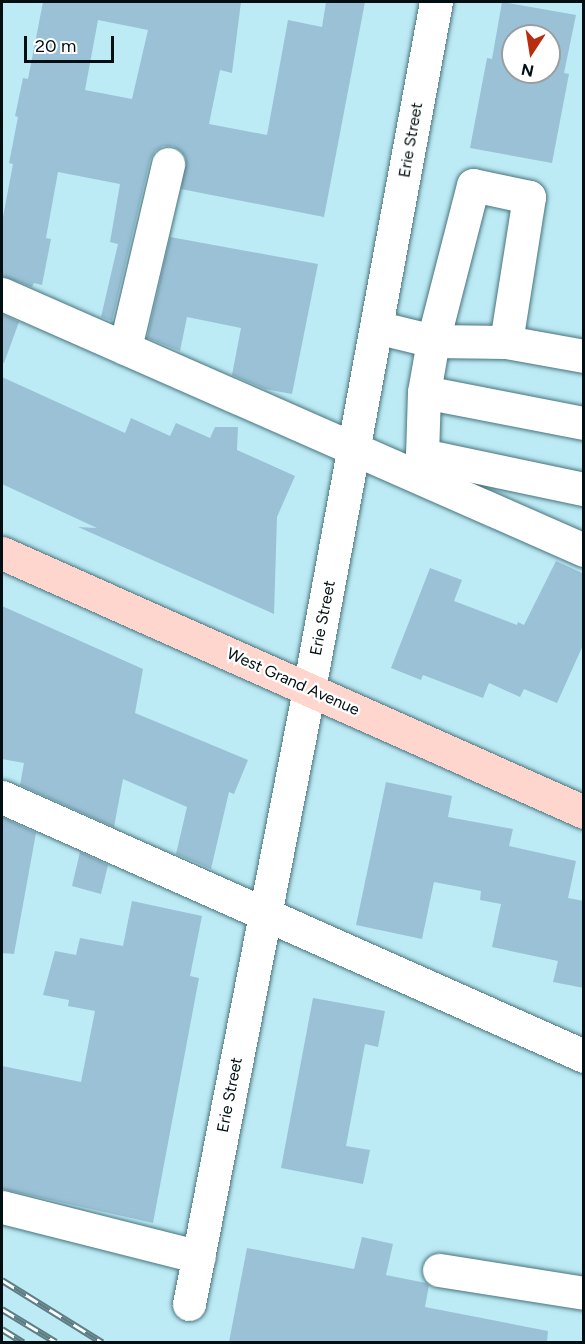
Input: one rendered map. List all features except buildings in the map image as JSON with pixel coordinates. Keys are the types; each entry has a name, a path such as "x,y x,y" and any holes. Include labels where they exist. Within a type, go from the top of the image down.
{"main road":[{"name":"West Grand Avenue","path":"2,552 584,812"}],"street":[{"name":"Erie Street","path":"189,1304 309,689 436,2"},
{"path":"125,348 168,164"},
{"path":"506,342 529,197 473,185 433,341 424,392 422,455 584,489"},
{"path":"2,294 584,550"},
{"path":"376,327 433,341 506,342 584,356"},
{"path":"424,392 584,423"},
{"path":"2,797 584,1056"},
{"path":"2,1207 198,1257"},
{"path":"439,1270 584,1293"}],"railway":[{"path":"2,1280 102,1342"},
{"path":"2,1309 56,1342"},
{"path":"2,1329 23,1342"}]}
